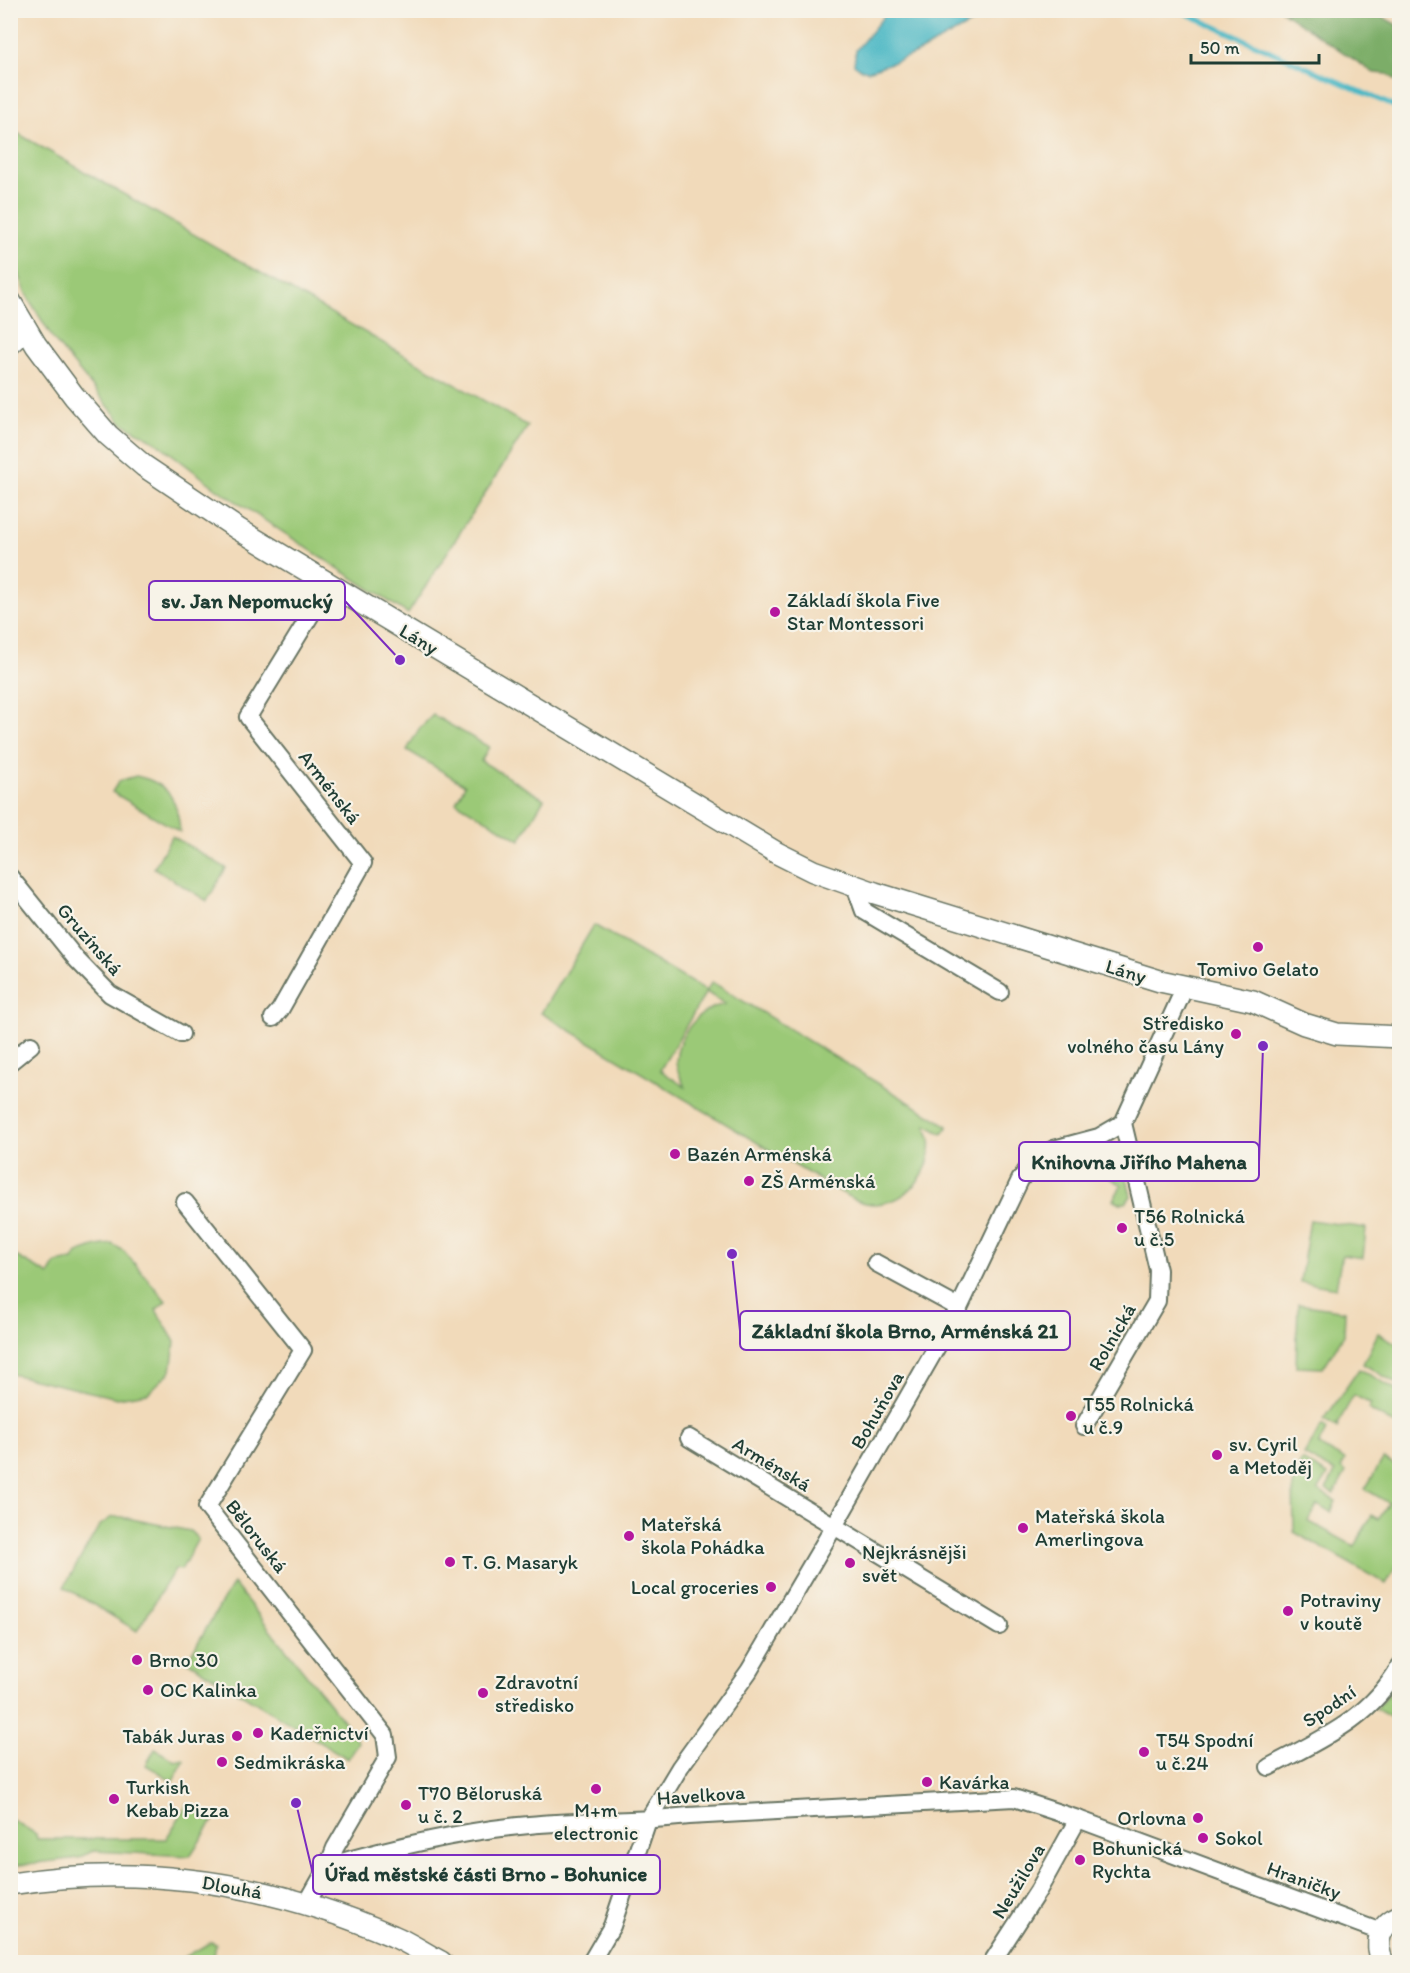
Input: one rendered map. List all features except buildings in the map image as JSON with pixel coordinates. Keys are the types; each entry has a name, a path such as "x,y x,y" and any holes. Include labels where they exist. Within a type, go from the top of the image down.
{"street":[{"name":"Lány","path":"10,301 26,329 74,396 108,435 134,457 214,515 777,853 813,871 855,886 1160,981 1253,1001 1304,1024 1337,1034 1400,1037"},
{"path":"10,344 26,329"},
{"name":"Arménská","path":"273,1018 280,1010 363,863 248,717 329,585"},
{"name":"Gruzínská","path":"10,878 77,960 110,994 181,1034"},
{"path":"855,886 864,911 1000,992"},
{"path":"1123,1123 1185,987"},
{"path":"10,1062 31,1045"},
{"name":"Bohuňova","path":"591,1962 612,1926 648,1821 680,1767 749,1671 834,1527 960,1308 1020,1180 1033,1161 1054,1149 1100,1137 1123,1123"},
{"name":"Rolnická","path":"1084,1426 1157,1301 1158,1270 1123,1123"},
{"name":"Běloruská","path":"185,1202 303,1350 207,1507 385,1735 388,1757 307,1903"},
{"path":"876,1263 960,1308"},
{"name":"Arménská","path":"689,1438 999,1626"},
{"name":"Spodní","path":"1269,1767 1332,1733 1368,1708 1392,1680 1400,1666"},
{"name":"Havelkova","path":"328,1866 459,1834 531,1825 648,1821 689,1816 1014,1798 1078,1819"},
{"name":"Hraničky","path":"1078,1819 1381,1932"},
{"name":"Neužilova","path":"992,1962 1038,1891 1078,1819"},
{"name":"Dlouhá","path":"10,1884 42,1879 129,1876 229,1884 307,1903 395,1936 441,1962"},
{"path":"1383,1962 1378,1947 1381,1932 1389,1922 1400,1916"}],"green space":[{"path":"1282,11 1372,11 1399,26 1399,82 1387,74 1374,73"},
{"path":"10,129 528,426 408,614 217,489 156,442 122,423 53,339 26,294 11,250"},
{"path":"433,715 489,747 481,761 544,799 520,840 456,802 465,785 407,750 419,729"},
{"path":"136,776 157,783 170,795 177,811 180,832 112,792 119,781"},
{"path":"172,836 226,868 207,901 154,868"},
{"path":"594,925 706,991 712,982 948,1126 942,1134 926,1125 930,1139 928,1162 923,1173 908,1191 888,1202 863,1203 828,1185 541,1013","holes":["706,992 725,1004 699,1017 691,1024 681,1041 676,1064 685,1087 660,1070"]},
{"path":"1104,1146 1122,1157 1131,1196 1126,1203 1113,1200 1122,1185 1081,1161 1068,1166 1062,1175 1053,1169 1069,1156"},
{"path":"1310,1220 1366,1228 1363,1258 1342,1255 1336,1288 1300,1282"},
{"path":"112,1244 124,1251 166,1301 156,1310 175,1342 171,1371 148,1393 117,1398 11,1374 10,1261 14,1255 49,1275 56,1263 73,1260 77,1253 97,1246"},
{"path":"1298,1304 1345,1311 1344,1335 1323,1368 1296,1367"},
{"path":"1378,1333 1399,1345 1399,1385 1363,1364"},
{"path":"1359,1369 1399,1391 1399,1427 1368,1409 1371,1404 1354,1395 1337,1425 1338,1428 1324,1420"},
{"path":"1322,1425 1327,1429 1318,1445 1345,1460 1341,1468 1346,1472 1334,1494 1326,1490 1335,1472 1304,1455"},
{"path":"1383,1459 1400,1468 1399,1569 1396,1567 1386,1584 1294,1532 1293,1479 1302,1460 1328,1475 1318,1491 1336,1501 1331,1512 1317,1505 1308,1521 1354,1546 1372,1515 1379,1519 1389,1503 1365,1489"},
{"path":"112,1517 190,1531 198,1539 181,1570 175,1569 137,1631 64,1587 99,1526"},
{"path":"233,1583 353,1733 358,1742 348,1759 187,1661"},
{"path":"1399,1680 1399,1722 1376,1709"},
{"path":"155,1749 175,1761 183,1759 173,1781 146,1765"},
{"path":"187,1805 213,1821 190,1856 93,1851 79,1858 11,1866 11,1819 36,1834 37,1839 166,1839"},
{"path":"211,1942 216,1944 213,1962 176,1962"}],"water":[{"path":"888,11 1003,11 970,24 919,52 868,71 860,69 854,64 856,50"}],"waterway":[{"path":"1178,10 1400,109"}],"place":[{"name":"Základí škola Five Star Montessori","path":"775,612"},
{"name":"sv. Jan Nepomucký","path":"400,660"},
{"name":"Tomivo Gelato","path":"1258,947"},
{"name":"Středisko volného času Lány","path":"1236,1034"},
{"name":"Knihovna Jiřího Mahena","path":"1263,1046"},
{"name":"Bazén Arménská","path":"675,1154"},
{"name":"ZŠ Arménská","path":"749,1181"},
{"name":"T56 Rolnická u č.5","path":"1122,1228"},
{"name":"Základní škola Brno, Arménská 21","path":"732,1254"},
{"name":"T55 Rolnická u č.9","path":"1071,1416"},
{"name":"sv. Cyril a Metoděj","path":"1217,1455"},
{"name":"Mateřská škola Amerlingova","path":"1023,1528"},
{"name":"Mateřská škola Pohádka","path":"629,1536"},
{"name":"T. G. Masaryk","path":"450,1562"},
{"name":"Nejkrásnějši svět","path":"850,1563"},
{"name":"Local groceries","path":"771,1587"},
{"name":"Potraviny v koutě","path":"1288,1611"},
{"name":"Brno 30","path":"137,1660"},
{"name":"OC Kalinka","path":"148,1690"},
{"name":"Zdravotní středisko","path":"483,1693"},
{"name":"Kadeřnictví","path":"258,1733"},
{"name":"Tabák Juras","path":"237,1736"},
{"name":"T54 Spodní u č.24","path":"1144,1752"},
{"name":"Sedmikráska","path":"222,1762"},
{"name":"Kavárka","path":"927,1782"},
{"name":"M+m electronic","path":"596,1789"},
{"name":"Turkish Kebab Pizza","path":"114,1799"},
{"name":"Úřad městské části Brno - Bohunice","path":"296,1803"},
{"name":"T70 Běloruská u č. 2","path":"406,1805"},
{"name":"Orlovna","path":"1198,1818"},
{"name":"Sokol","path":"1203,1838"},
{"name":"Bohunická Rychta","path":"1080,1860"}]}
